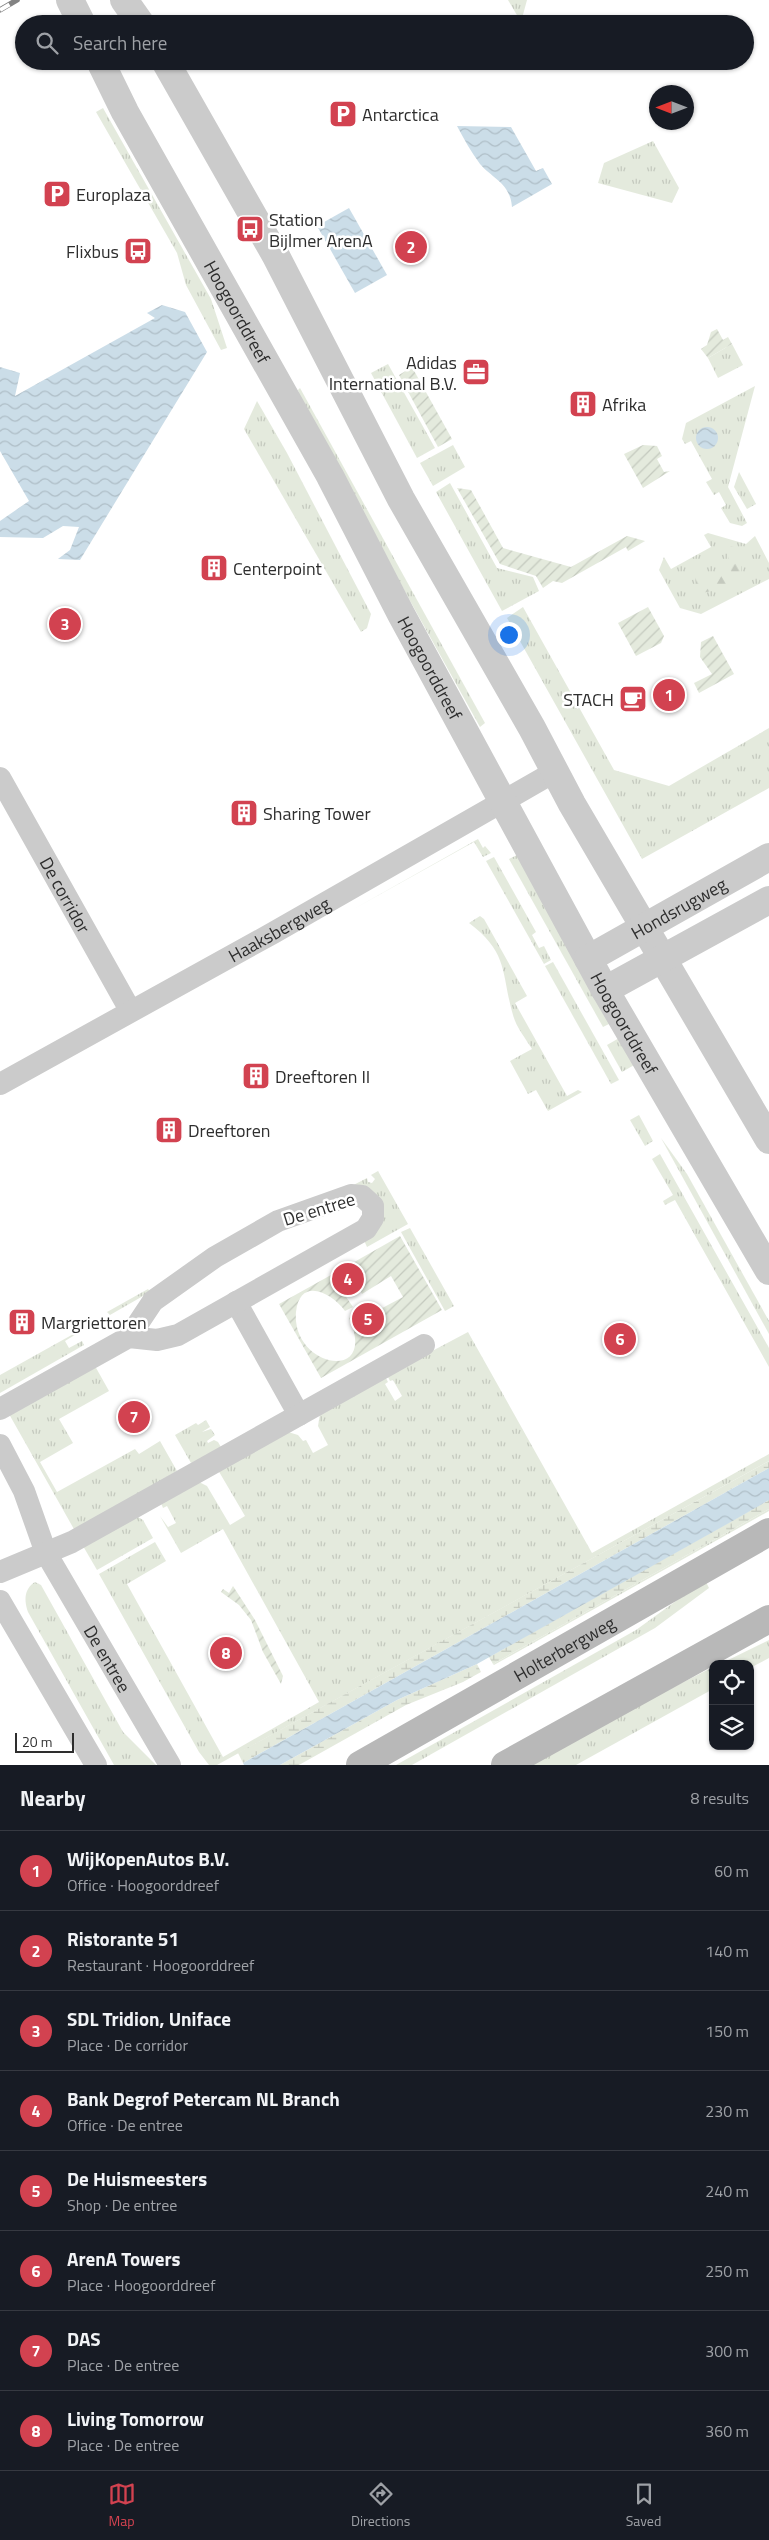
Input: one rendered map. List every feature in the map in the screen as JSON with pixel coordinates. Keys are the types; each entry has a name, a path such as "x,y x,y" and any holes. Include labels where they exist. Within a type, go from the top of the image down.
{"main road":[{"name":"Holterbergweg","path":"360,1765 769,1532"},
{"path":"505,1765 769,1619"}],"street":[{"path":"70,0 78,15"},
{"path":"124,0 135,15"},
{"name":"Hoogoorddreef","path":"105,70 154,165 330,476 502,801 605,990 769,1271"},
{"path":"170,70 276,256 401,499 556,771 572,804 769,1140"},
{"name":"Haaksbergweg","path":"0,1084 130,1010 274,933 556,771"},
{"name":"De corridor","path":"0,778 130,1010"},
{"name":"Hondsrugweg","path":"588,959 769,857"},
{"path":"605,990 769,900"},
{"name":"De entree","path":"351,1196 362,1196 370,1202 374,1214 372,1222 366,1229 178,1335 157,1340 129,1337 144,1311 160,1295 215,1257 278,1221 351,1196"},
{"path":"236,1302 299,1415"},
{"path":"0,1409 129,1337"},
{"path":"0,1572 96,1529 424,1344"},
{"name":"De entree","path":"0,1445 24,1491 46,1553 170,1765"},
{"path":"0,1601 96,1765"}],"green space":[{"path":"508,0 527,0 523,15 517,15"},
{"path":"103,108 211,299 227,348 221,350 186,285 177,253 96,112"},
{"path":"653,141 679,188 672,203 598,183 604,163"},
{"path":"717,329 723,340 728,337 732,344 708,358 701,349 707,345 711,332"},
{"path":"732,344 743,365 718,378 708,358"},
{"path":"388,364 435,448 417,458 371,373"},
{"path":"412,367 452,439 438,447 399,375"},
{"path":"755,386 728,487 747,523 742,526 730,523 721,508 726,505 719,492 714,495 706,482 712,479 691,441 685,444 682,439 686,423"},
{"path":"300,388 485,723 480,727 302,406 298,390"},
{"path":"257,401 287,453 371,614 367,628 361,632 244,429"},
{"path":"453,445 465,467 433,486 420,463"},
{"path":"643,445 657,446 662,456 657,459 664,472 670,471 643,488 624,454"},
{"path":"739,472 756,504 747,509 734,487"},
{"path":"450,483 497,568 533,577 539,591 502,611 436,492"},
{"path":"457,488 471,490 503,548 571,567 627,536 645,541 628,551 626,547 562,583 553,581 543,588 536,576 500,564"},
{"path":"708,533 746,544 755,536 769,563 769,579 701,614 680,608 659,570 664,557 671,569 711,547 704,535"},
{"path":"726,545 742,549 741,584 698,594 695,577 731,572"},
{"path":"523,607 614,770 669,786 769,728 769,788 642,859 507,618"},
{"path":"648,607 664,636 661,643 636,656 618,623"},
{"path":"713,636 734,674 699,693 694,683 712,674 700,657 701,642"},
{"path":"478,839 483,848 485,846 491,853 483,857 474,842 352,910"},
{"path":"519,854 613,1022 603,1027 509,859"},
{"path":"494,857 536,932 532,935 539,948 544,946 551,960 544,964 486,861"},
{"path":"480,916 484,919 527,996 515,1003 567,1096 578,1090 582,1092 548,1111 536,1090 528,1094 510,1061 532,1049 514,1019 502,964 497,954 482,934 469,923"},
{"path":"553,962 619,1080 611,1084 545,966"},
{"path":"621,1037 636,1064 622,1072 607,1045"},
{"path":"639,1115 653,1141 645,1146 630,1120"},
{"path":"661,1138 687,1174 769,1321 769,1334"},
{"path":"660,1154 769,1348 769,1367 675,1200 665,1205 663,1201 673,1195 652,1159"},
{"path":"378,1171 408,1224 367,1247 362,1236 379,1216 338,1193 367,1178 368,1182 372,1183 375,1179 371,1175"},
{"path":"410,1228 454,1306 445,1311 401,1232"},
{"path":"400,1236 442,1310 321,1378 279,1304 331,1275 353,1307 345,1311 325,1294 310,1291 304,1294 299,1301 296,1312 298,1331 306,1346 318,1356 332,1361 344,1360 353,1353 355,1339 349,1318 358,1313 365,1324 370,1325 373,1322 371,1314 403,1297 391,1276 362,1294 349,1265"},
{"path":"148,1289 150,1292 110,1315 107,1312"},
{"path":"77,1332 65,1341 69,1348 82,1341 84,1345 0,1393 0,1375"},
{"path":"468,1332 592,1553 769,1454 769,1461 217,1765 209,1765 199,1752 99,1574 155,1542 166,1561 127,1584 223,1757 319,1702 223,1529 181,1553 160,1516 168,1527 176,1523 167,1506 163,1508 161,1503 199,1482 207,1486 230,1525 245,1516 218,1470 288,1432 298,1435 303,1441 306,1440 313,1453 328,1445 318,1426 320,1414 385,1376 388,1382 385,1384 395,1401 402,1396 393,1380 390,1381 387,1375"},
{"path":"95,1366 109,1391 59,1419 73,1443 40,1462 57,1492 135,1449 139,1454 160,1441 177,1471 75,1531 9,1414"},
{"path":"206,1420 210,1427 202,1432 211,1429 215,1435 207,1441 208,1443 214,1440 218,1442 222,1449 191,1463 175,1435 196,1423 198,1425"},
{"path":"769,1461 769,1468 243,1763 238,1753"},
{"path":"769,1500 769,1509 493,1664 489,1657"},
{"path":"769,1509 769,1511 493,1664"},
{"path":"138,1517 143,1520 153,1538 97,1570 83,1546"},
{"path":"705,1580 709,1588 655,1628 412,1765 396,1765 636,1630"},
{"path":"35,1582 41,1585 123,1732 156,1765 114,1765 28,1612 26,1595 31,1585"},
{"path":"233,1586 255,1620 283,1676 281,1684 263,1652 251,1620 239,1605 221,1592 223,1589 229,1593"},
{"path":"769,1640 769,1658 754,1666 754,1660 728,1660"},
{"path":"477,1664 481,1672 463,1682 406,1705 299,1765 280,1765 397,1700"},
{"path":"709,1669 709,1691 576,1765 521,1765"}],"water":[{"path":"457,126 511,127 536,171 543,168 552,184 512,207 508,192 480,164"},
{"path":"349,208 387,275 355,293 317,226"},
{"path":"162,305 185,312 207,352 80,560 58,559 70,550 79,527 63,526 43,538 0,537 0,521 29,501 0,451 0,367 20,373 15,396 155,318 147,313"},
{"path":"707,427 715,430 718,438 715,446 707,449 699,446 696,438 699,430"},
{"path":"769,1468 769,1500 729,1523 477,1664 397,1700 280,1765 244,1765 243,1763"}],"railway":[{"path":"0,10 17,0"}],"place":[{"name":"Antarctica","path":"343,114"},
{"name":"Europlaza","path":"57,194"},
{"name":"Station Bijlmer ArenA","path":"250,229"},
{"name":"Ristorante 51","path":"411,247"},
{"name":"Flixbus","path":"138,251"},
{"name":"Adidas International B.V.","path":"476,372"},
{"name":"Afrika","path":"583,404"},
{"name":"Centerpoint","path":"214,568"},
{"name":"SDL Tridion, Uniface","path":"65,624"},
{"name":"WijKopenAutos B.V.","path":"669,695"},
{"name":"STACH","path":"633,699"},
{"name":"Sharing Tower","path":"244,813"},
{"name":"Dreeftoren II","path":"256,1076"},
{"name":"Dreeftoren","path":"169,1130"},
{"name":"Bank Degrof Petercam NL Branch","path":"348,1279"},
{"name":"De Huismeesters","path":"368,1319"},
{"name":"Margriettoren","path":"22,1322"},
{"name":"ArenA Towers","path":"620,1339"},
{"name":"DAS","path":"134,1417"},
{"name":"Living Tomorrow","path":"226,1653"}]}
